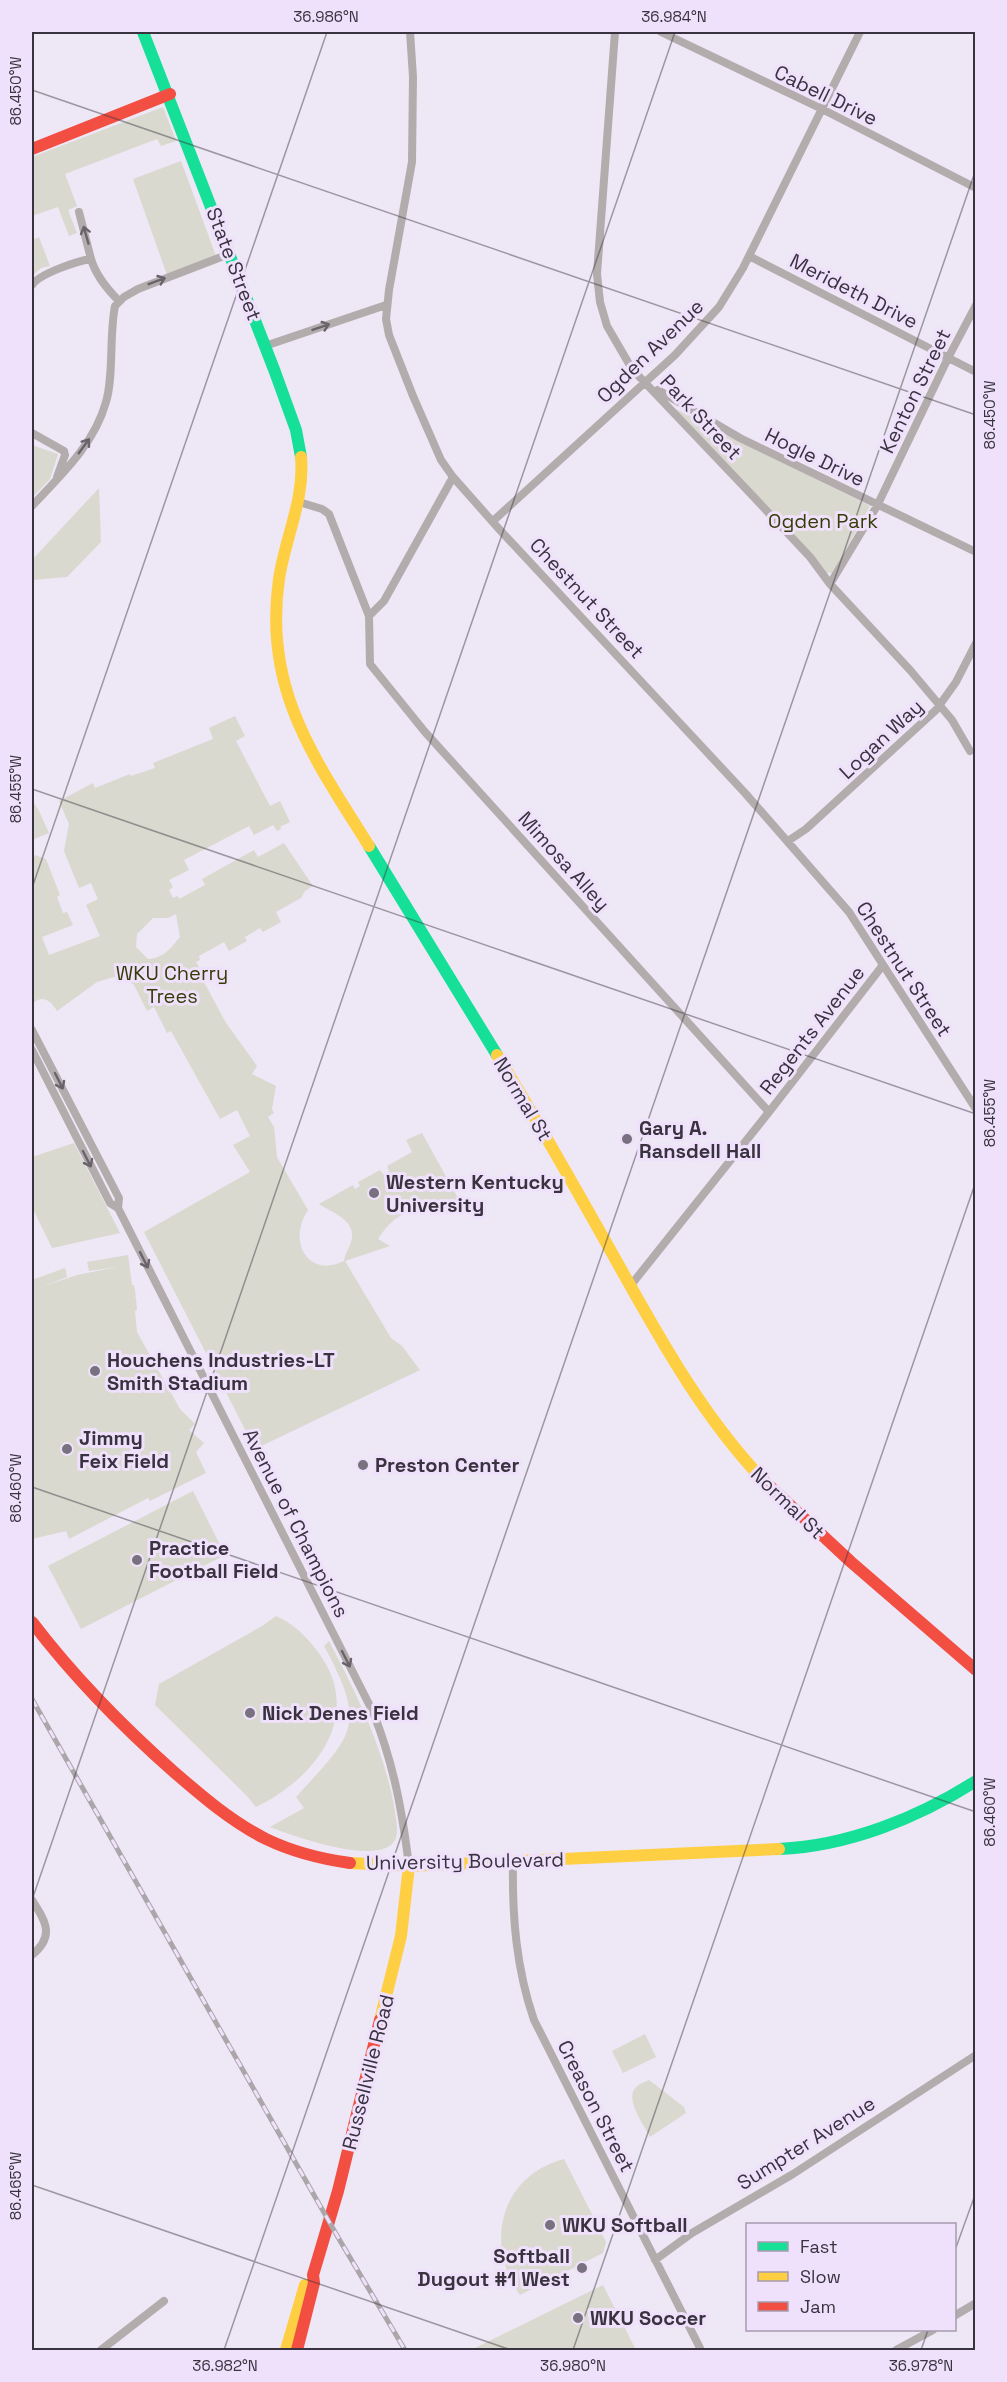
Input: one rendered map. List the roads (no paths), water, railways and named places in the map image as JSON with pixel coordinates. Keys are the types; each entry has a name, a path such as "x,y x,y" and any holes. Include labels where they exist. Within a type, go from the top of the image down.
{"street":[{"name":"State Street","path":"143,32 170,94 293,423 300,451 302,480 299,502"},
{"name":"Chestnut Street","path":"410,32 413,77 412,162 386,304 386,319 389,335 434,446 453,477 788,841 849,912 975,1109"},
{"name":"Park Street","path":"615,32 597,274 600,302 607,326 632,369 810,558 830,584 867,621 941,705 957,727 970,751"},
{"name":"Cabell Drive","path":"662,32 822,109 975,188"},
{"name":"Ogden Avenue","path":"493,521 645,382 712,316 732,288 749,256 860,32"},
{"path":"32,148 170,94"},
{"path":"79,212 94,270 119,301"},
{"path":"32,506 92,435 106,401 114,314 119,301 138,289 229,254"},
{"name":"Merideth Drive","path":"749,256 975,372"},
{"path":"32,285 35,279 91,259"},
{"path":"265,346 386,304"},
{"name":"Kenton Street","path":"830,584 877,506 975,305"},
{"name":"Hogle Drive","path":"645,382 740,438 975,552"},
{"path":"32,433 64,451 65,455 56,480"},
{"path":"369,616 384,601 453,477"},
{"name":"Mimosa Alley","path":"299,502 322,509 329,514 369,616 370,664 418,724 769,1112"},
{"name":"Normal St","path":"299,502 283,557 277,602 281,669 285,692 294,719 310,751 535,1116 668,1353 699,1403 740,1456 771,1488 844,1556 975,1670"},
{"name":"Logan Way","path":"788,841 806,829 858,784 941,705 961,673 975,643"},
{"name":"Regents Avenue","path":"631,1285 884,964"},
{"name":"Avenue of Champions","path":"32,1030 119,1198 118,1208"},
{"name":"Avenue of Champions","path":"32,1050 110,1203 118,1208 373,1712 385,1743 398,1790 409,1866"},
{"name":"University Boulevard","path":"32,1622 70,1670 117,1720 198,1793 232,1820 279,1845 311,1856 359,1864 409,1866 743,1852 823,1844 882,1827 910,1816 975,1781"},
{"name":"Creason Street","path":"513,1860 518,1956 525,1993 534,2020 701,2350"},
{"name":"Russellville Road","path":"297,2350 314,2283 313,2275 343,2180 396,1957 408,1898 409,1866"},
{"path":"32,1900 46,1928 46,1940 32,1955"},
{"name":"Sumpter Avenue","path":"655,2260 686,2237 793,2174 975,2055"},
{"name":"Russellville Road","path":"286,2350 307,2281 313,2275"},
{"path":"101,2350 165,2301"},
{"path":"956,2315 975,2303"},
{"path":"896,2350 931,2331"}],"railway":[{"path":"32,1699 339,2239 405,2350"}],"place":[{"name":"Gary A. Ransdell Hall","path":"627,1139"},
{"name":"Western Kentucky University","path":"374,1193"},
{"name":"Houchens Industries-LT Smith Stadium","path":"95,1371"},
{"name":"Jimmy Feix Field","path":"67,1449"},
{"name":"Preston Center","path":"363,1465"},
{"name":"Practice Football Field","path":"137,1560"},
{"name":"Nick Denes Field","path":"250,1713"},
{"name":"WKU Softball","path":"550,2225"},
{"name":"Softball Dugout #1 West","path":"582,2268"},
{"name":"WKU Soccer","path":"578,2318"}],"park label":[{"name":"Ogden Park","path":"823,521"},
{"name":"WKU Cherry Trees","path":"172,984"}]}
